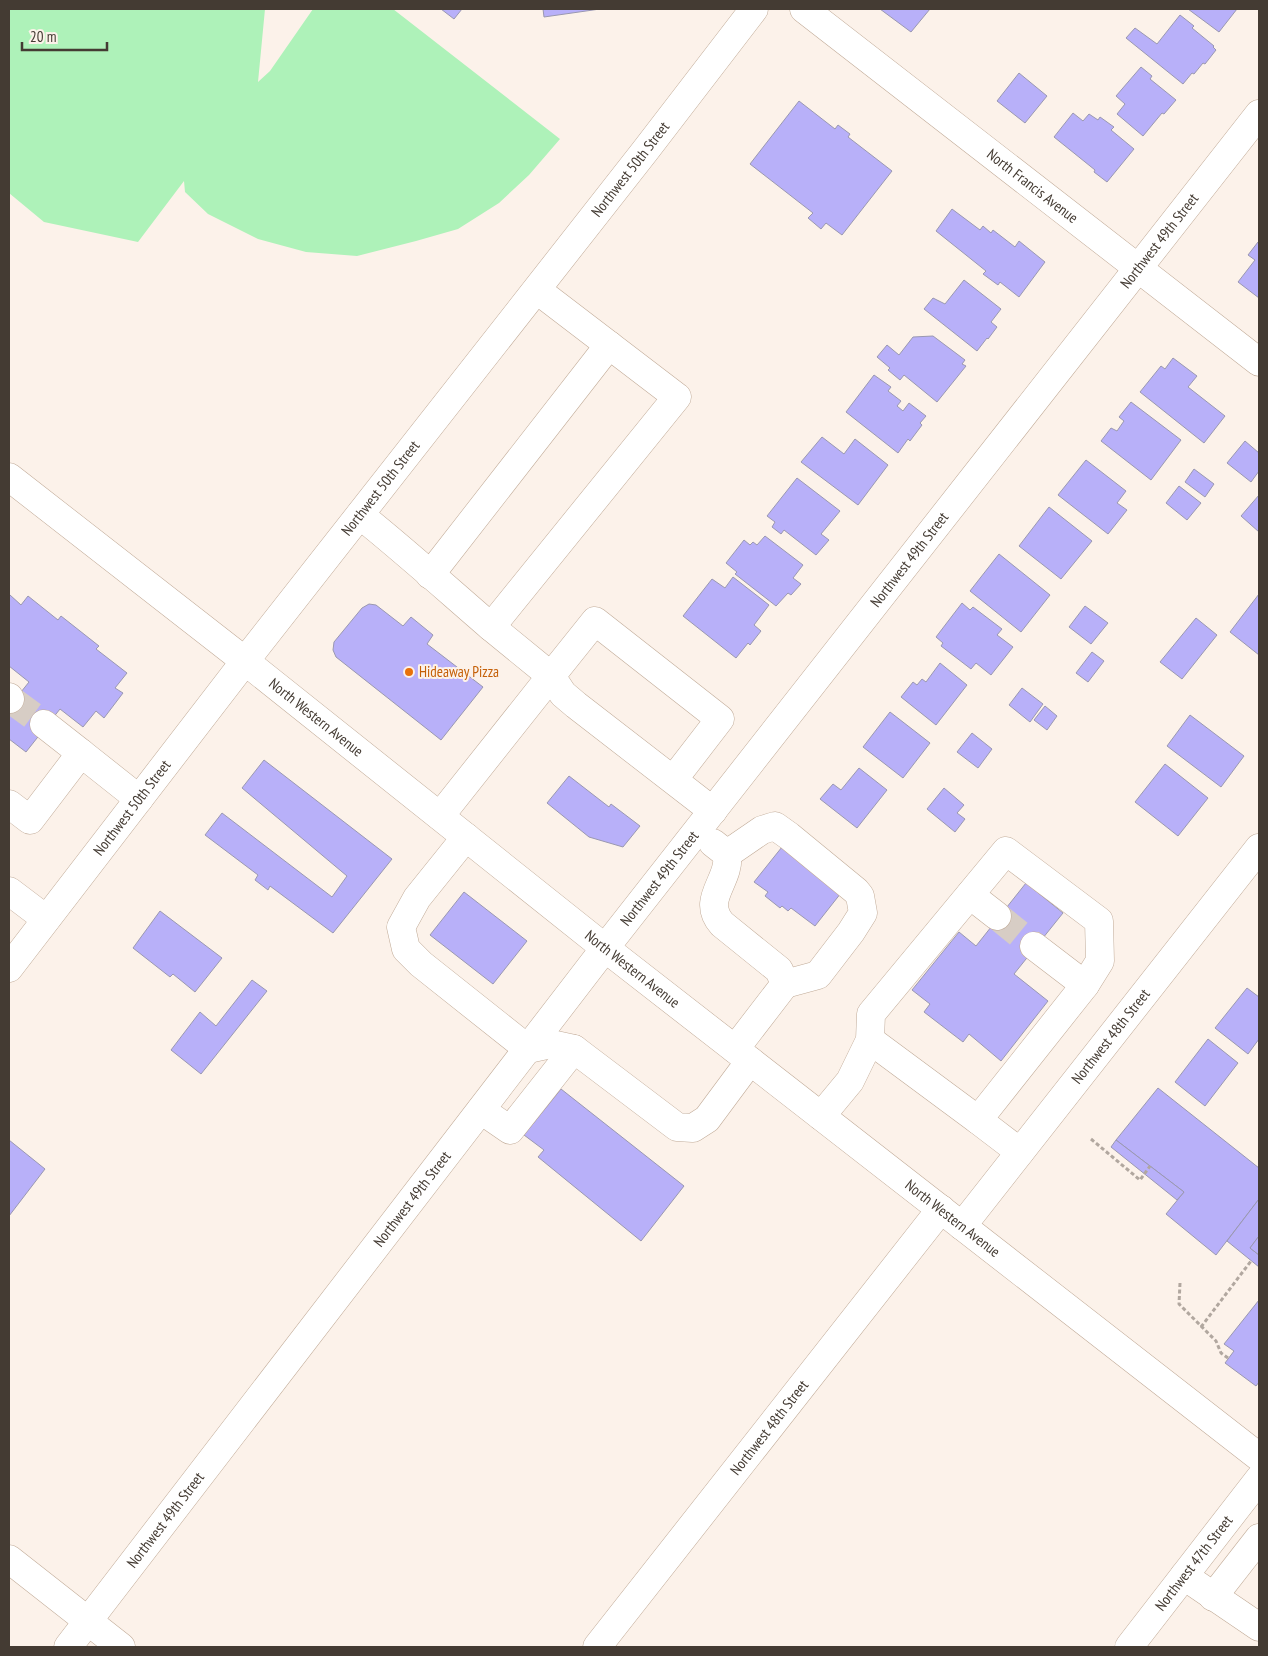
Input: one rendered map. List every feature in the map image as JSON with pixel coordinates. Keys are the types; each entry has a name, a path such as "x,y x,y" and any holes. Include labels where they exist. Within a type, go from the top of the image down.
{"street":[{"name":"Northwest 50th Street","path":"9,968 245,661 537,290 754,9"},
{"name":"North Francis Avenue","path":"804,9 1259,362"},
{"name":"Northwest 49th Street","path":"68,1647 605,948 1259,114"},
{"path":"491,627 677,397 537,290"},
{"path":"430,575 609,345"},
{"name":"North Western Avenue","path":"10,481 245,661 605,948 1259,1457"},
{"path":"360,515 406,551 430,575 551,676 563,694 673,780 705,821 727,854 728,864 714,902 715,916 722,924 779,970 785,984"},
{"path":"440,816 595,621 720,719 673,780"},
{"path":"44,724 139,799"},
{"path":"9,804 30,820 81,754"},
{"path":"466,837 417,898 401,927 406,949 421,964 528,1048 551,1044 574,1049 677,1128 693,1128 708,1119 742,1055 785,984 818,975 863,913 860,896 775,826 762,830 727,854"},
{"name":"Northwest 48th Street","path":"962,1226 1259,848"},
{"path":"821,1116 850,1082 870,1040 871,1014 1006,851 1099,921 1100,962 1085,985 978,1120"},
{"path":"9,891 46,919"},
{"path":"970,895 997,916"},
{"path":"1034,946 1085,985"},
{"path":"870,1040 1020,1152"},
{"path":"481,1110 510,1130 574,1049"},
{"name":"Northwest 48th Street","path":"597,1647 941,1209"},
{"name":"Northwest 47th Street","path":"1129,1647 1184,1576 1249,1513 1259,1479"},
{"path":"1213,1597 1259,1538"},
{"path":"9,1559 121,1647"},
{"path":"1184,1576 1259,1627"}],"path":[{"path":"1091,1139 1140,1180 1150,1166"},
{"path":"1201,1327 1251,1261"},
{"path":"1180,1284 1179,1304 1216,1341 1221,1352 1228,1358"}],"green space":[{"path":"9,9 265,9 258,82 270,71 313,9 393,9 560,139 529,175 499,203 458,229 357,256 306,252 258,239 208,214 185,192 184,181 138,242 44,222 9,193"}],"building":[{"path":"441,9 462,9 454,19"},
{"path":"543,9 600,9 544,17"},
{"path":"880,9 930,9 911,32"},
{"path":"1188,9 1237,9 1219,32"},
{"path":"1180,15 1194,26 1192,28 1214,46 1216,50 1205,64 1203,63 1194,74 1192,73 1183,84 1126,38 1135,28 1157,44"},
{"path":"1141,67 1152,76 1150,79 1176,100 1164,114 1162,113 1143,136 1117,114 1125,104 1116,96"},
{"path":"1019,73 1047,96 1025,123 997,101"},
{"path":"799,101 835,129 838,125 850,134 848,137 892,171 842,235 826,223 821,229 808,218 813,213 750,164"},
{"path":"1073,113 1083,121 1089,114 1098,120 1100,117 1114,127 1111,130 1134,149 1107,182 1054,137"},
{"path":"952,209 980,230 983,226 991,233 993,230 1015,247 1019,241 1045,262 1019,297 1000,282 998,285 983,274 986,271 936,231"},
{"path":"1258,242 1259,298 1238,282 1255,260 1248,255"},
{"path":"964,280 1001,309 991,322 997,327 977,351 924,309 933,298 945,304"},
{"path":"933,336 965,360 962,364 966,366 937,402 904,375 900,380 877,357 887,345 899,355 913,337"},
{"path":"1173,358 1197,376 1188,387 1225,416 1204,443 1140,392 1161,366 1165,369"},
{"path":"874,375 891,387 888,391 901,401 897,406 903,411 909,403 926,416 910,441 908,439 898,453 846,412"},
{"path":"1131,402 1181,440 1151,480 1101,441 1111,428 1117,431 1124,421 1119,417"},
{"path":"822,437 844,454 855,439 888,465 858,505 801,462"},
{"path":"1245,441 1259,453 1259,471 1251,482 1227,463"},
{"path":"1086,460 1126,491 1117,503 1127,510 1108,534 1058,495"},
{"path":"1194,469 1214,484 1205,497 1185,482"},
{"path":"797,478 840,511 821,534 829,540 816,555 784,530 781,534 772,527 775,522 767,516"},
{"path":"1179,486 1201,503 1187,520 1166,503"},
{"path":"1259,495 1259,532 1241,516"},
{"path":"1049,507 1092,541 1061,579 1019,546"},
{"path":"765,536 803,565 793,578 801,584 791,595 788,593 776,606 735,574 737,572 726,563 744,540 750,545 753,542 757,545"},
{"path":"999,554 1050,595 1021,632 970,591"},
{"path":"733,577 769,605 754,625 761,631 736,658 683,616 712,579 725,588"},
{"path":"1259,594 1259,655 1230,632"},
{"path":"10,595 21,605 28,596 58,620 61,616 99,646 96,649 127,673 115,688 123,693 104,718 96,711 83,727 60,709 26,752 9,739 9,707 29,682 9,666"},
{"path":"962,603 970,610 973,607 1002,629 997,635 1013,647 991,675 976,663 971,669 941,646 943,643 936,637"},
{"name":"Hideaway Pizza","path":"369,604 376,605 403,626 411,617 433,635 427,644 483,687 441,740 336,657 333,650 334,642 362,608"},
{"path":"1085,606 1108,623 1091,644 1069,627"},
{"path":"1196,618 1217,635 1182,679 1160,662"},
{"path":"1092,652 1104,661 1088,682 1076,673"},
{"path":"940,663 967,685 936,725 901,697 913,682 917,685 922,679 926,682"},
{"path":"1022,688 1043,704 1030,722 1009,705"},
{"path":"1045,706 1057,716 1047,730 1034,720"},
{"path":"890,712 930,743 903,778 863,747"},
{"path":"1190,715 1244,756 1221,787 1167,746"},
{"path":"972,733 992,749 978,768 957,752"},
{"path":"264,760 392,859 333,933 270,886 268,890 255,880 258,875 205,835 222,813 332,897 347,876 242,788"},
{"path":"1165,764 1208,798 1178,836 1135,802"},
{"path":"859,768 887,790 857,828 820,799 833,784 841,790"},
{"path":"569,776 609,807 611,804 640,826 623,847 589,837 547,803"},
{"path":"944,788 964,805 957,813 965,819 955,832 927,809"},
{"path":"782,847 841,893 815,926 791,908 788,911 782,906 780,908 765,896 768,892 754,882"},
{"path":"1026,883 1063,913 1014,974 1048,1001 1001,1061 969,1034 963,1042 924,1012 930,1004 912,990 959,932 976,946"},
{"path":"464,892 527,941 493,984 430,935"},
{"path":"160,911 222,958 195,992 173,974 170,977 133,948"},
{"path":"252,980 267,991 201,1074 171,1050 200,1012 216,1026"},
{"path":"1247,988 1259,997 1259,1039 1248,1054 1215,1028"},
{"path":"1208,1039 1238,1063 1205,1106 1175,1082"},
{"path":"1158,1088 1259,1168 1259,1199 1216,1255 1166,1214 1184,1192 1116,1140"},
{"path":"561,1089 684,1186 641,1241 538,1157 544,1150 524,1135"},
{"path":"9,1140 45,1169 9,1216"},
{"path":"1116,1140 1184,1192 1177,1200 1111,1147"},
{"path":"1259,1199 1259,1236 1250,1248 1259,1255 1259,1267 1227,1241"},
{"path":"1259,1236 1259,1255 1250,1248"},
{"path":"1259,1300 1259,1382 1256,1386 1225,1363 1234,1351 1224,1344"}],"tunnel":[{"path":"10,699 44,724"},
{"path":"997,916 1034,946"}],"place":[{"name":"Hideaway Pizza","path":"409,672"}]}
